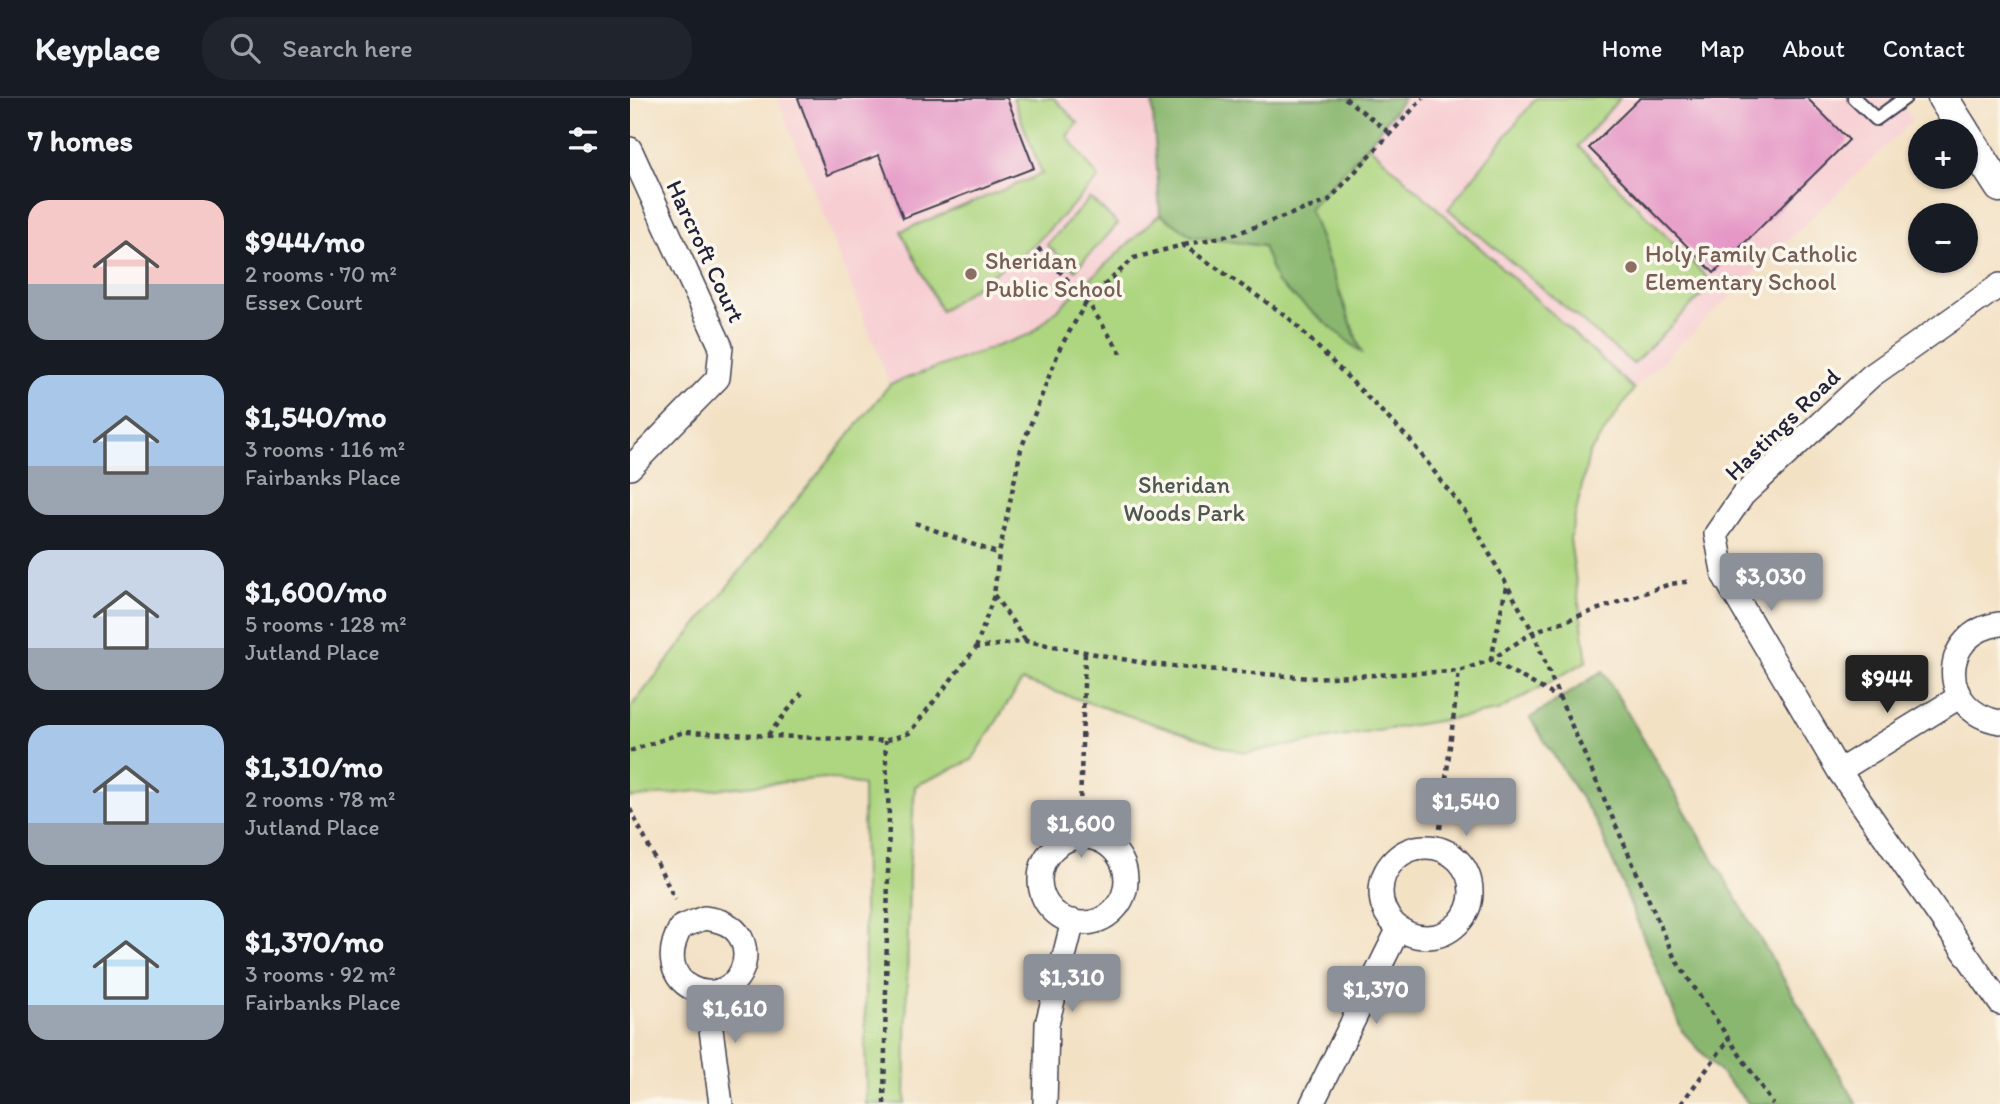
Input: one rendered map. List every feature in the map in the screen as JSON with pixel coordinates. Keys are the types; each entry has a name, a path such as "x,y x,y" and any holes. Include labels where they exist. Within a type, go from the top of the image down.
{"street":[{"path":"1943,98 1957,119"},
{"name":"Harcroft Court","path":"630,149 721,347 718,379 630,468"},
{"path":"1978,152 2000,187"},
{"name":"Hastings Road","path":"2000,285 1871,376 1743,495 1716,534 1724,576 1839,771 2000,1003"},
{"path":"2000,624 1982,628 1968,637 1958,650 1953,665 1954,682 1959,697 1969,710 1983,719 2000,722"},
{"path":"1839,771 1959,697"},
{"path":"1045,1104 1047,1024 1073,921"},
{"path":"1312,1104 1399,928"},
{"path":"706,992 720,1104"}],"lane":[{"path":"1854,98 1876,119 1905,98"}],"path":[{"path":"1345,98 1391,134"},
{"path":"630,751 684,732 885,741 909,733 976,648 994,595 999,554 1021,450 1060,348 1087,301 1134,258 1235,234 1328,201 1423,98"},
{"path":"1183,245 1288,317 1410,440 1469,517 1533,632 1675,959 1773,1104"},
{"path":"1038,248 1087,301 1122,355"},
{"path":"915,523 999,554"},
{"path":"976,648 1026,641 1149,664 1310,678 1459,671 1491,660 1533,632 1670,584 1692,581"},
{"path":"1491,660 1506,586"},
{"path":"994,595 1026,641"},
{"path":"1080,808 1085,652"},
{"path":"1491,660 1560,699"},
{"path":"1440,829 1459,671"},
{"path":"768,735 802,693"},
{"path":"884,1104 889,815 885,741"},
{"path":"630,809 675,899"},
{"path":"1681,1104 1729,1039"}],"shaded area":[{"name":"Sheridan Public School","path":"777,98 1152,98 1160,214 1031,334 890,384"},
{"name":"Holy Family Catholic Elementary School","path":"1404,98 1897,98 1912,119 1908,119 1908,125 1634,389 1368,145"}],"green space":[{"path":"1013,98 1054,98 1078,123 1067,136 1099,178 1034,245 941,311 901,231 1042,174"},
{"path":"1152,98 1404,98 1368,145 1309,208 1361,352 1277,283 1263,246 1192,236 1160,214"},
{"path":"1536,98 1620,98 1578,146 1713,284 1633,364 1448,209"},
{"name":"Sheridan Woods Park","path":"1368,145 1634,389 1589,454 1570,539 1587,661 1498,711 1244,753 1022,681 972,760 915,786 909,870 905,1104 866,1104 863,785 825,778 630,798 630,708 890,384 1031,334 1160,214 1192,236 1263,246 1277,283 1361,351 1309,208"},
{"path":"1090,198 1118,224 1075,270 1047,245"},
{"path":"1603,671 1857,1104 1749,1104 1682,1031 1598,825 1530,718"}],"building":[{"path":"798,98 1007,98 1034,168 903,218 879,155 827,175"},
{"path":"1640,98 1807,98 1849,140 1714,273 1589,148"}],"place":[{"name":"Holy Family Catholic Elementary School","path":"1631,267"},
{"name":"Sheridan Public School","path":"971,274"}]}
